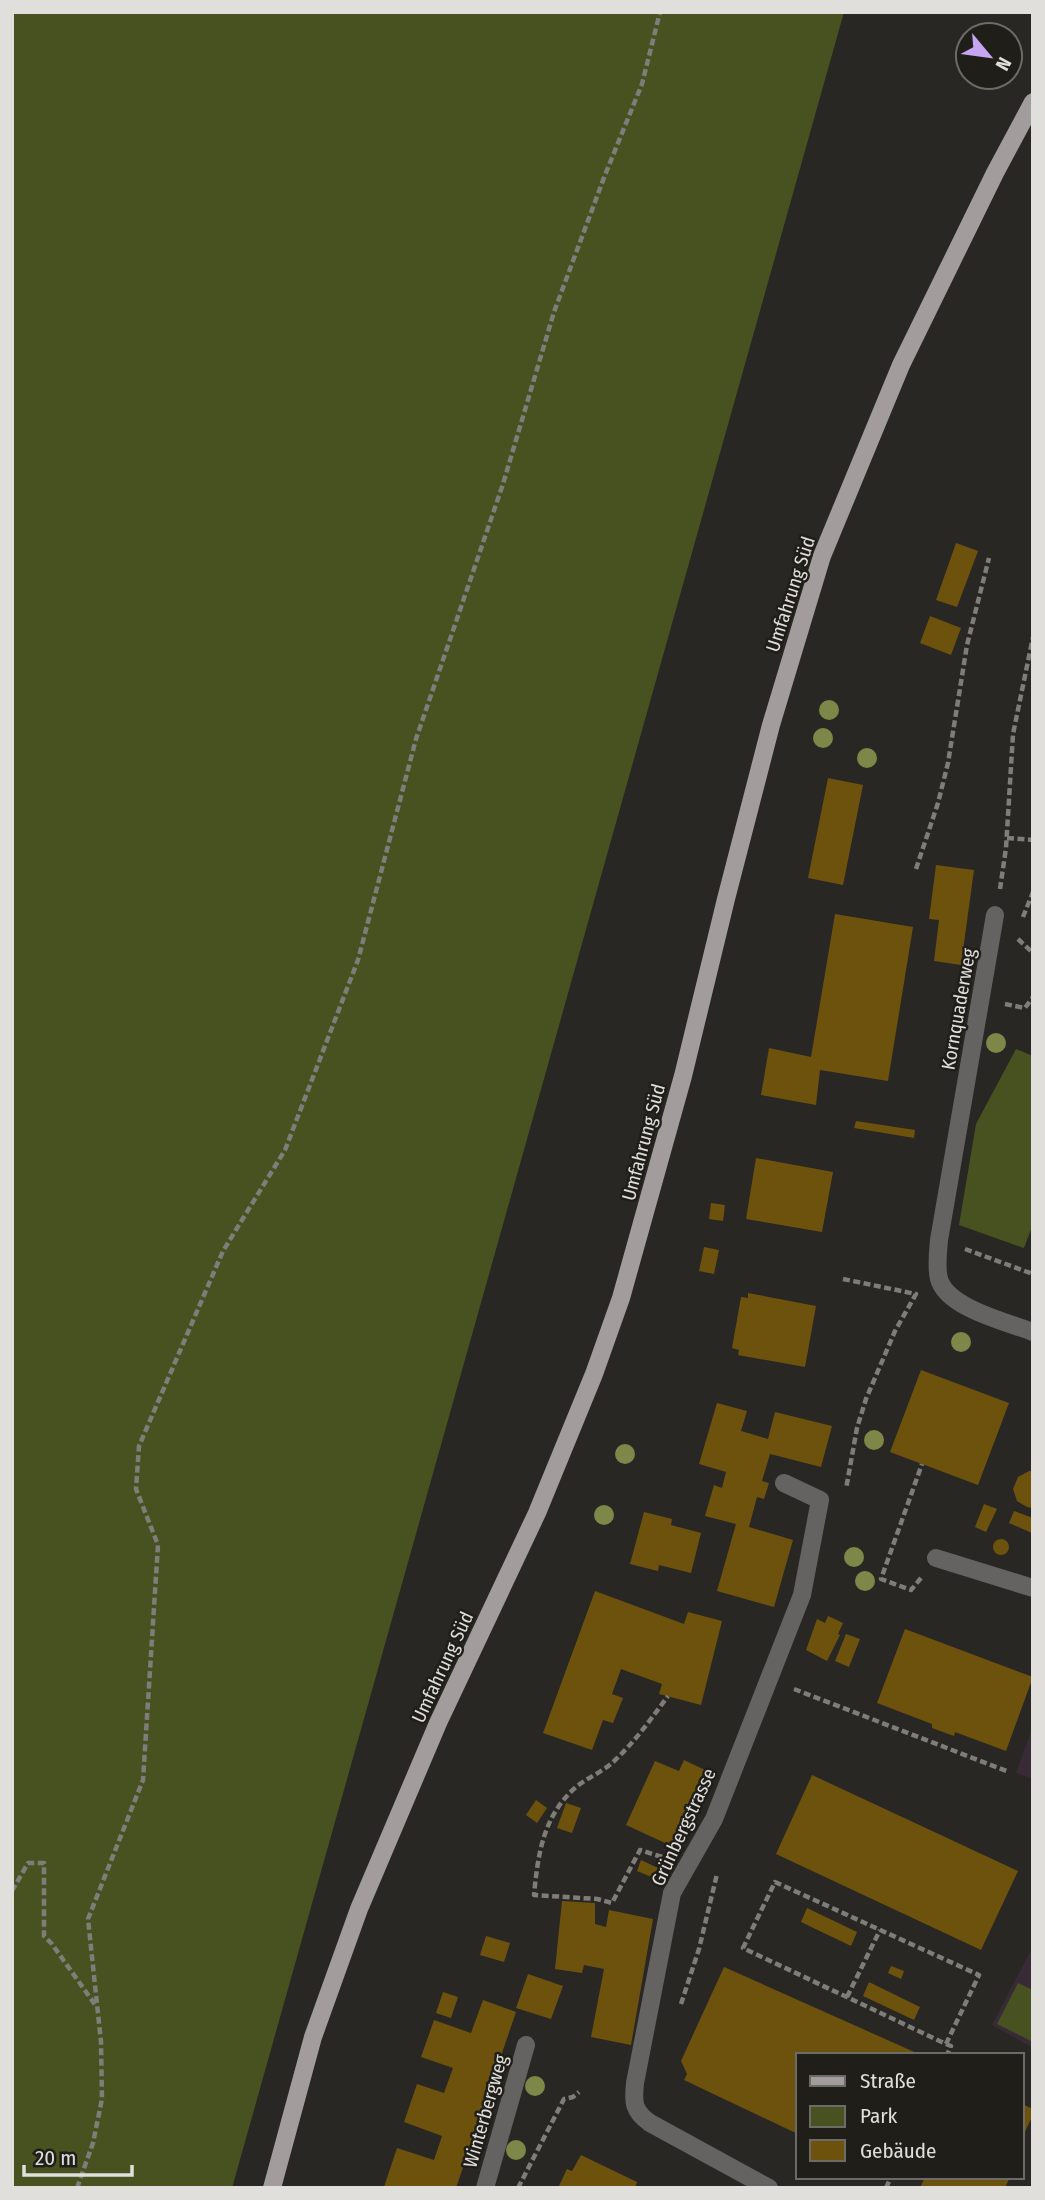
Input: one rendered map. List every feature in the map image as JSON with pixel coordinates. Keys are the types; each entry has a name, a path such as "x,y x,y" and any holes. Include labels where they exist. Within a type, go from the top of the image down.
{"main road":[{"name":"Umfahrung Süd","path":"272,2188 313,2037 359,1909 438,1723 537,1513 594,1374 621,1298 683,1076 771,725 822,556 901,365 995,173 1033,102"}],"street":[{"name":"Kornquaderweg","path":"995,915 939,1240 939,1278 943,1287 957,1301 1033,1332"},
{"name":"Grünbergstrasse","path":"769,2188 650,2123 642,2118 633,2104 672,1893 714,1819 802,1595 820,1500 784,1483"},
{"path":"936,1558 1033,1588"},
{"name":"Winterbergweg","path":"485,2188 526,2045"}],"path":[{"path":"77,2188 93,2143 102,2099 101,2042 88,1919 144,1780 158,1545 136,1489 139,1446 223,1251 285,1150 358,960 416,739 503,484 554,312 642,84 660,12"},
{"path":"916,869 938,803 967,645 989,558"},
{"path":"995,915 1007,838 1013,734 1033,637"},
{"path":"1007,838 1033,840"},
{"path":"1020,926 1033,892"},
{"path":"1018,938 1033,953"},
{"path":"956,1246 1033,1275"},
{"path":"843,1279 916,1294"},
{"path":"922,1464 881,1579 911,1590 936,1558"},
{"path":"795,1689 1009,1772"},
{"path":"668,1696 629,1747 610,1765 577,1787 561,1803 543,1836 534,1895 597,1899 612,1903 640,1850 687,1866"},
{"path":"12,1891 28,1863 44,1863 44,1936 97,2008"},
{"path":"946,2044 979,1975 775,1882 743,1948 946,2044 951,2046 948,2053"},
{"path":"847,1997 880,1930"},
{"path":"518,2188 564,2099 579,2092"}],"shaded area":[{"path":"1033,1726 1033,1779 1016,1773"},
{"path":"1033,1946 1033,2048 992,2025"}],"green space":[{"path":"12,12 844,12 232,2188 12,2188"},
{"path":"1016,1049 1033,1056 1033,1224 1024,1248 959,1225 976,1124"},
{"path":"1018,1983 1033,1990 1033,2042 997,2024"}],"building":[{"path":"956,543 978,551 957,607 936,600"},
{"path":"930,616 961,628 951,655 920,643"},
{"path":"828,778 863,785 843,885 808,878"},
{"path":"936,865 974,870 961,965 934,961 939,920 929,919"},
{"path":"835,914 913,927 888,1081 820,1070 816,1105 761,1095 769,1048 811,1057"},
{"path":"856,1121 915,1130 914,1138 854,1128"},
{"path":"756,1158 833,1172 822,1232 746,1219"},
{"path":"711,1203 725,1205 723,1221 709,1219"},
{"path":"704,1247 719,1250 714,1274 699,1271"},
{"path":"748,1293 816,1306 805,1367 738,1355 739,1350 732,1348 741,1297 748,1298"},
{"path":"921,1370 1009,1403 978,1485 890,1452"},
{"path":"717,1403 747,1411 741,1431 768,1439 775,1412 832,1426 821,1467 770,1454 762,1481 769,1483 764,1499 757,1497 749,1527 793,1540 774,1607 717,1591 736,1524 705,1516 714,1485 722,1488 726,1472 699,1464"},
{"path":"1033,1471 1033,1508 1017,1501 1013,1489 1018,1477"},
{"path":"984,1504 997,1509 986,1532 975,1527"},
{"path":"1014,1511 1033,1518 1032,1533 1009,1523"},
{"path":"644,1512 672,1519 671,1525 701,1533 691,1573 659,1565 658,1571 630,1564"},
{"path":"1001,1539 1007,1541 1007,1553 1001,1555 995,1553 993,1547 995,1541"},
{"path":"595,1591 684,1624 688,1612 722,1621 701,1705 659,1694 662,1684 621,1669 612,1694 623,1698 613,1723 603,1720 592,1750 543,1733"},
{"path":"828,1616 843,1623 827,1661 806,1650 817,1619 825,1623"},
{"path":"905,1629 1033,1677 1006,1751 955,1732 954,1736 932,1728 932,1724 877,1703"},
{"path":"846,1634 860,1639 849,1667 835,1661"},
{"path":"684,1760 705,1770 700,1780 706,1782 676,1848 626,1825 655,1761 679,1771"},
{"path":"812,1775 1018,1871 981,1950 776,1854"},
{"path":"536,1800 547,1808 537,1823 526,1815"},
{"path":"566,1803 581,1808 572,1833 557,1828"},
{"path":"641,1860 658,1868 654,1878 637,1871"},
{"path":"562,1901 595,1903 595,1924 606,1927 609,1910 653,1919 631,2045 591,2037 604,1969 584,1965 582,1973 555,1969"},
{"path":"807,1908 857,1932 851,1946 801,1922"},
{"path":"486,1936 510,1943 504,1962 480,1955"},
{"path":"891,1966 904,1971 901,1979 888,1973"},
{"path":"724,1967 917,2053 796,2053 796,2133 684,2080 687,2074 681,2061"},
{"path":"528,1974 563,1986 551,2019 516,2008"},
{"path":"869,1982 920,2007 914,2020 863,1996"},
{"path":"443,1992 458,1997 451,2018 436,2013"},
{"path":"483,2000 516,2012 456,2188 384,2187 397,2148 434,2160 442,2136 404,2122 417,2084 444,2093 453,2068 421,2057 434,2020 471,2033"},
{"path":"1024,2105 1033,2109 1024,2134"},
{"path":"581,2155 637,2182 635,2188 558,2188 567,2169 572,2171"},
{"path":"924,2179 1009,2179 1005,2188 920,2188"}]}
